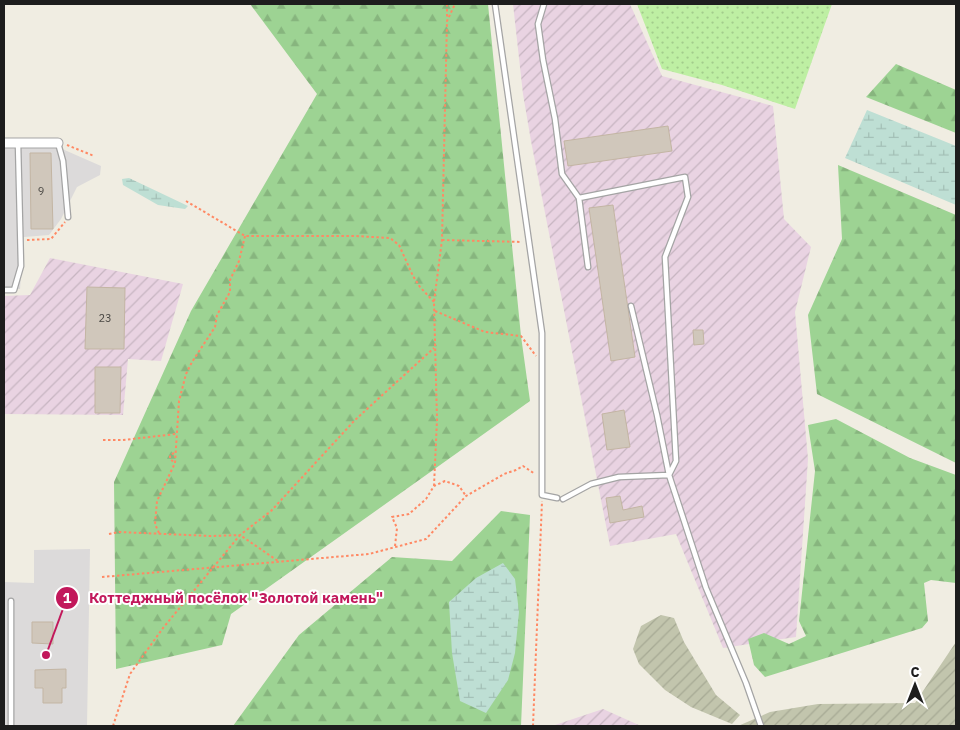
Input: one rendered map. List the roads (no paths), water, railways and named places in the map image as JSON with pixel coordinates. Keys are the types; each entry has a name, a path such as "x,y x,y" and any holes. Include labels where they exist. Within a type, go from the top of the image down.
{"street":[{"path":"4,143 58,143"}],"lane":[{"path":"495,4 542,333 544,367 542,495 557,498"},
{"path":"544,4 538,24 548,89 555,119 562,174 579,198 588,267"},
{"path":"4,290 14,290 21,266 18,142"},
{"path":"58,143 63,161 68,218"},
{"path":"579,198 685,177 688,197 666,257 676,461 669,474"},
{"path":"631,306 658,415 669,474 706,588 746,683 761,726"},
{"path":"564,499 591,484 619,477 669,474"},
{"path":"11,601 11,726"}],"place":[{"name":"Коттеджный посёлок \"Золотой камень\"","path":"46,655"}]}
